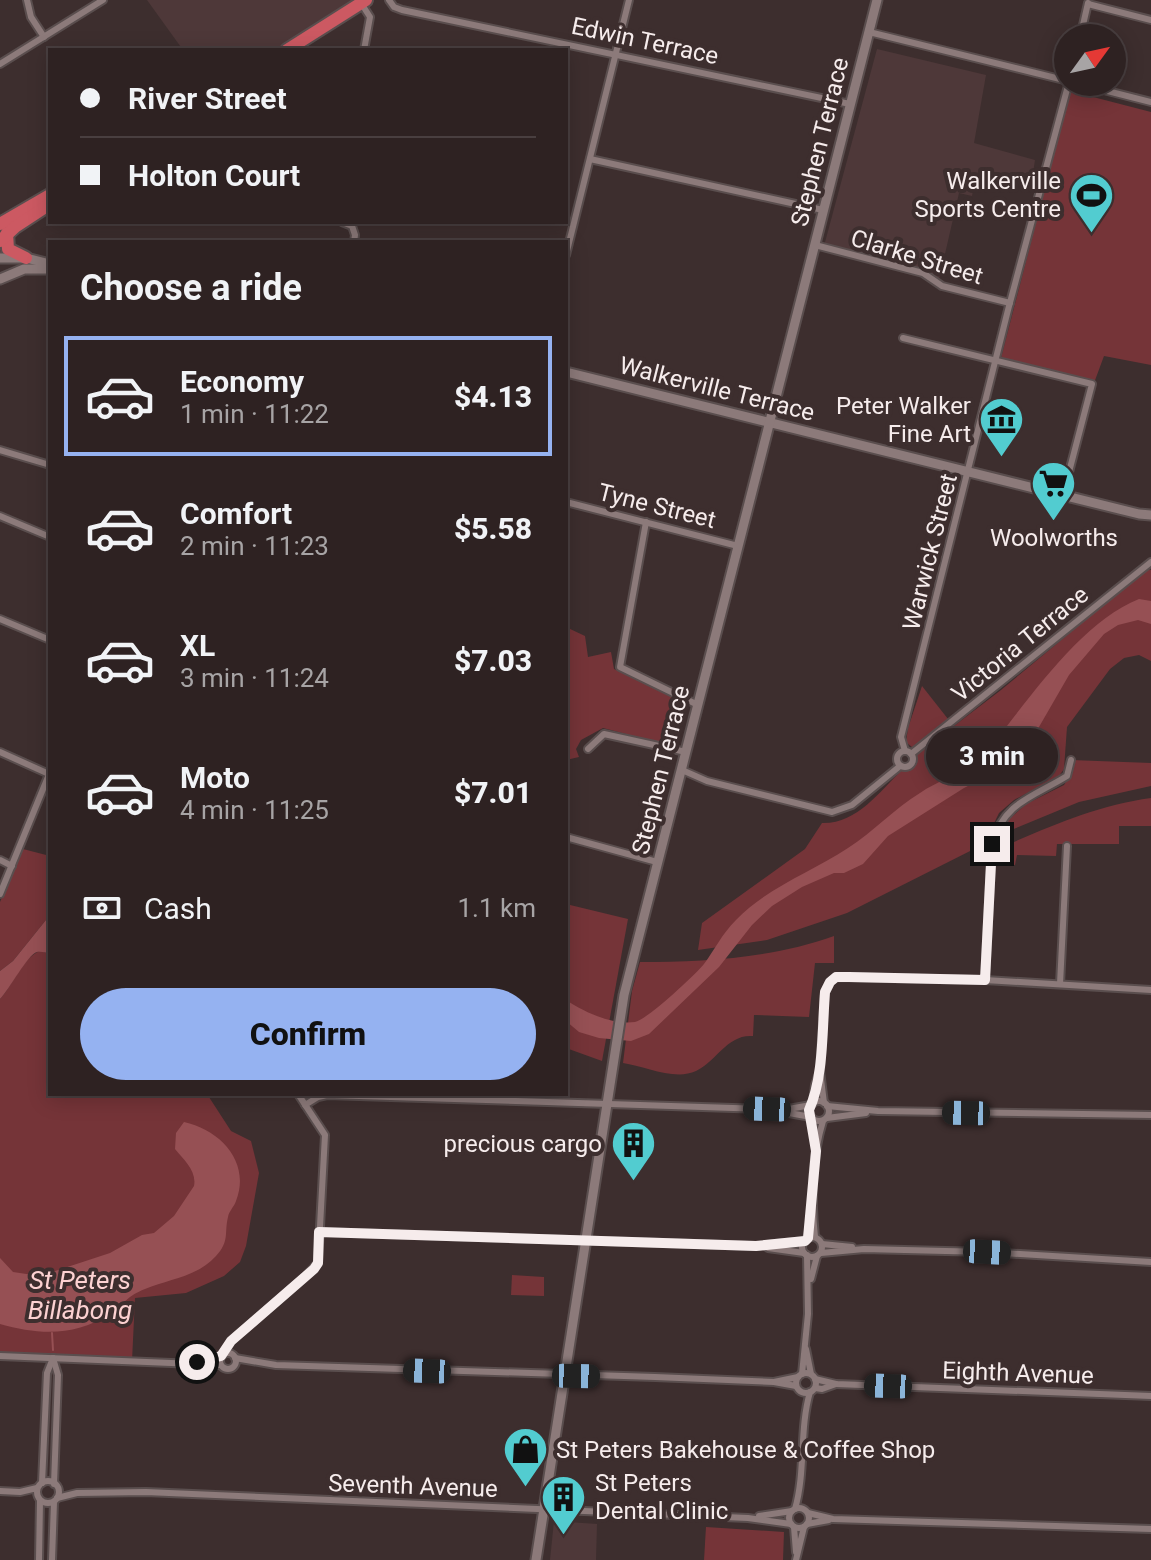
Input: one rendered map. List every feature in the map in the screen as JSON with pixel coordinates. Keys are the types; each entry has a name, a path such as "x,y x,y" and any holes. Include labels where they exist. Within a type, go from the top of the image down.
{"highway":[{"path":"290,48 364,2"},
{"path":"2,233 48,197"},
{"path":"2,233 48,205"},
{"path":"2,233 8,249 26,258"}],"main road":[{"name":"Stephen Terrace","path":"536,1560 624,995 877,0"},
{"path":"0,258 26,258 48,265"},
{"path":"0,279 24,269 48,266"},
{"name":"Walkerville Terrace","path":"568,373 1151,515"},
{"name":"Walkerville Terrace","path":"1139,514 1151,522"}],"street":[{"path":"27,0 31,17 44,37"},
{"path":"0,64 103,0"},
{"name":"Edwin Terrace","path":"389,0 394,7 402,10 850,104"},
{"path":"568,247 629,0"},
{"path":"364,2 370,17 364,48"},
{"path":"1083,24 1088,2 1151,20"},
{"path":"869,32 1054,78"},
{"name":"Warwick Street","path":"900,766 898,755 908,752 901,737 1010,303 1066,96"},
{"path":"1126,96 1151,102"},
{"path":"590,159 823,210"},
{"name":"Clarke Street","path":"815,245 923,273 942,286 1010,303"},
{"path":"903,338 1092,384 1063,495"},
{"path":"0,450 48,464"},
{"name":"Tyne Street","path":"568,502 738,546"},
{"path":"0,516 48,536"},
{"path":"646,522 620,667 698,705"},
{"name":"Victoria Terrace","path":"900,766 910,765 913,760 908,752 1151,562"},
{"path":"0,619 48,639"},
{"path":"588,749 604,734 686,752"},
{"path":"0,752 48,772"},
{"path":"985,980 992,844 997,827 1016,805 1067,776 1071,760"},
{"path":"682,770 707,781 832,812 852,805 900,766"},
{"path":"0,894 48,778"},
{"path":"568,838 657,862"},
{"path":"1060,984 1067,846"},
{"path":"0,860 12,866"},
{"path":"816,1151 826,1104 820,1071 825,992 833,979 985,980 1151,990"},
{"path":"796,1560 789,1517 800,1488 804,1411 798,1388 806,1346 808,1295 805,1254 813,1204 816,1151 809,1113 820,1071"},
{"path":"220,1365 228,1343 317,1267 325,1135 299,1096"},
{"path":"305,1105 321,1096"},
{"path":"425,1096 783,1110 826,1104 878,1111 1151,1116"},
{"path":"783,1110 825,1119 878,1111"},
{"path":"319,1232 756,1246 819,1255 864,1249"},
{"path":"756,1246 809,1239 822,1244 864,1249 987,1252 1151,1262"},
{"path":"808,1295 822,1244"},
{"path":"0,1356 197,1362 220,1365 228,1370 242,1333"},
{"path":"804,1411 813,1377 806,1346"},
{"path":"197,1362 222,1355 252,1363 774,1382 812,1390"},
{"path":"39,1560 39,1499 47,1373 53,1358"},
{"path":"52,1560 58,1375 53,1358"},
{"path":"774,1382 800,1375"},
{"name":"Eighth Avenue","path":"800,1375 836,1384 1151,1396"},
{"name":"Eighth Avenue","path":"812,1390 836,1384"},
{"path":"20,1492 40,1486"},
{"name":"Seventh Avenue","path":"40,1486 56,1486 77,1493"},
{"path":"796,1560 806,1526 800,1488"},
{"path":"0,1491 20,1492 39,1499"},
{"name":"Seventh Avenue","path":"39,1499 45,1503 77,1493 146,1492 748,1518 806,1526"},
{"name":"Seventh Avenue","path":"748,1518 793,1510 806,1511"},
{"path":"806,1511 833,1519 1151,1529"},
{"path":"806,1526 833,1519"}],"shaded area":[{"path":"147,0 366,0 290,48 182,48"},
{"path":"877,49 986,75 974,143 1035,160 1031,186 976,173 972,196 959,193 939,280 824,246"},
{"name":"Walkerville Sports Centre","path":"1069,96 1089,96 1151,112 1151,365 1104,356 1094,383 1001,358"},
{"path":"1147,569 1151,570 1151,661 1139,655 1124,658 1110,669 1067,727 1064,769 1059,776 1014,800 999,813 984,844 847,913 767,940 698,950 702,923 805,849 822,823 846,818 866,805 902,770 913,765 916,755 1001,690"},
{"path":"568,628 585,636 588,657 611,652 614,669 686,704 676,747 603,728 581,740 576,749 579,757 568,760"},
{"path":"922,686 948,719 913,748 906,742 908,728"},
{"path":"1071,760 1151,763 1151,786 1079,802 999,835 1007,821 1026,804 1064,785 1071,774"},
{"path":"1151,798 1151,826 1119,826 1119,844 1057,844 1056,856 1017,855 1015,865 997,863 1002,847 1038,831 1093,811"},
{"path":"23,849 48,855 48,917 13,961 0,971 0,902"},
{"path":"568,904 628,919 602,1061 568,1049"},
{"path":"834,936 834,963 815,963 809,1017 754,1015 753,1036 736,1039 703,1067 688,1074 669,1074 623,1063 632,991 640,962 763,954"},
{"path":"40,951 48,953 48,1096 208,1096 231,1131 251,1141 259,1173 246,1246 240,1262 224,1276 186,1293 135,1298 132,1361 0,1352 0,999 34,954"},
{"path":"512,1275 544,1277 544,1296 511,1295"},
{"path":"554,1521 597,1524 596,1560 550,1560"},
{"path":"706,1527 784,1532 783,1560 704,1560"}],"water":[{"path":"1139,599 1151,601 1151,624 1138,620 1118,625 1104,634 1069,675 1028,746 997,771 888,836 863,864 802,887 772,906 752,925 719,967 649,1034 631,1041 599,1038 579,1032 568,1023 568,1001 617,1022 635,1022 650,1014 699,970 731,925 748,908 775,889 848,848 926,789 974,767 1049,673 1093,628 1115,611"},
{"path":"48,917 48,954 33,954 0,999 0,971 13,961"},
{"name":"St Peters Billabong","path":"184,1122 221,1140 236,1161 240,1187 229,1215 225,1241 216,1256 192,1273 139,1292 111,1313 84,1326 43,1332 0,1324 0,1258 13,1272 40,1276 110,1253 142,1235 154,1233 174,1216 194,1186 192,1171 175,1149 176,1133"}],"waterway":[{"path":"52,1333 53,1350"}],"place":[{"name":"Walkerville Sports Centre","path":"1092,234"},
{"name":"Peter Walker Fine Art","path":"1002,459"},
{"name":"Woolworths","path":"1054,523"},
{"name":"precious cargo","path":"633,1183"},
{"name":"St Peters Bakehouse & Coffee Shop","path":"525,1489"},
{"name":"St Peters Dental Clinic","path":"564,1536"}],"route":[{"path":"197,1362 221,1356 231,1341 317,1267 319,1232 756,1246 805,1241 813,1204 816,1151 809,1110 820,1071 828,985 836,977 985,980 992,844"}]}
